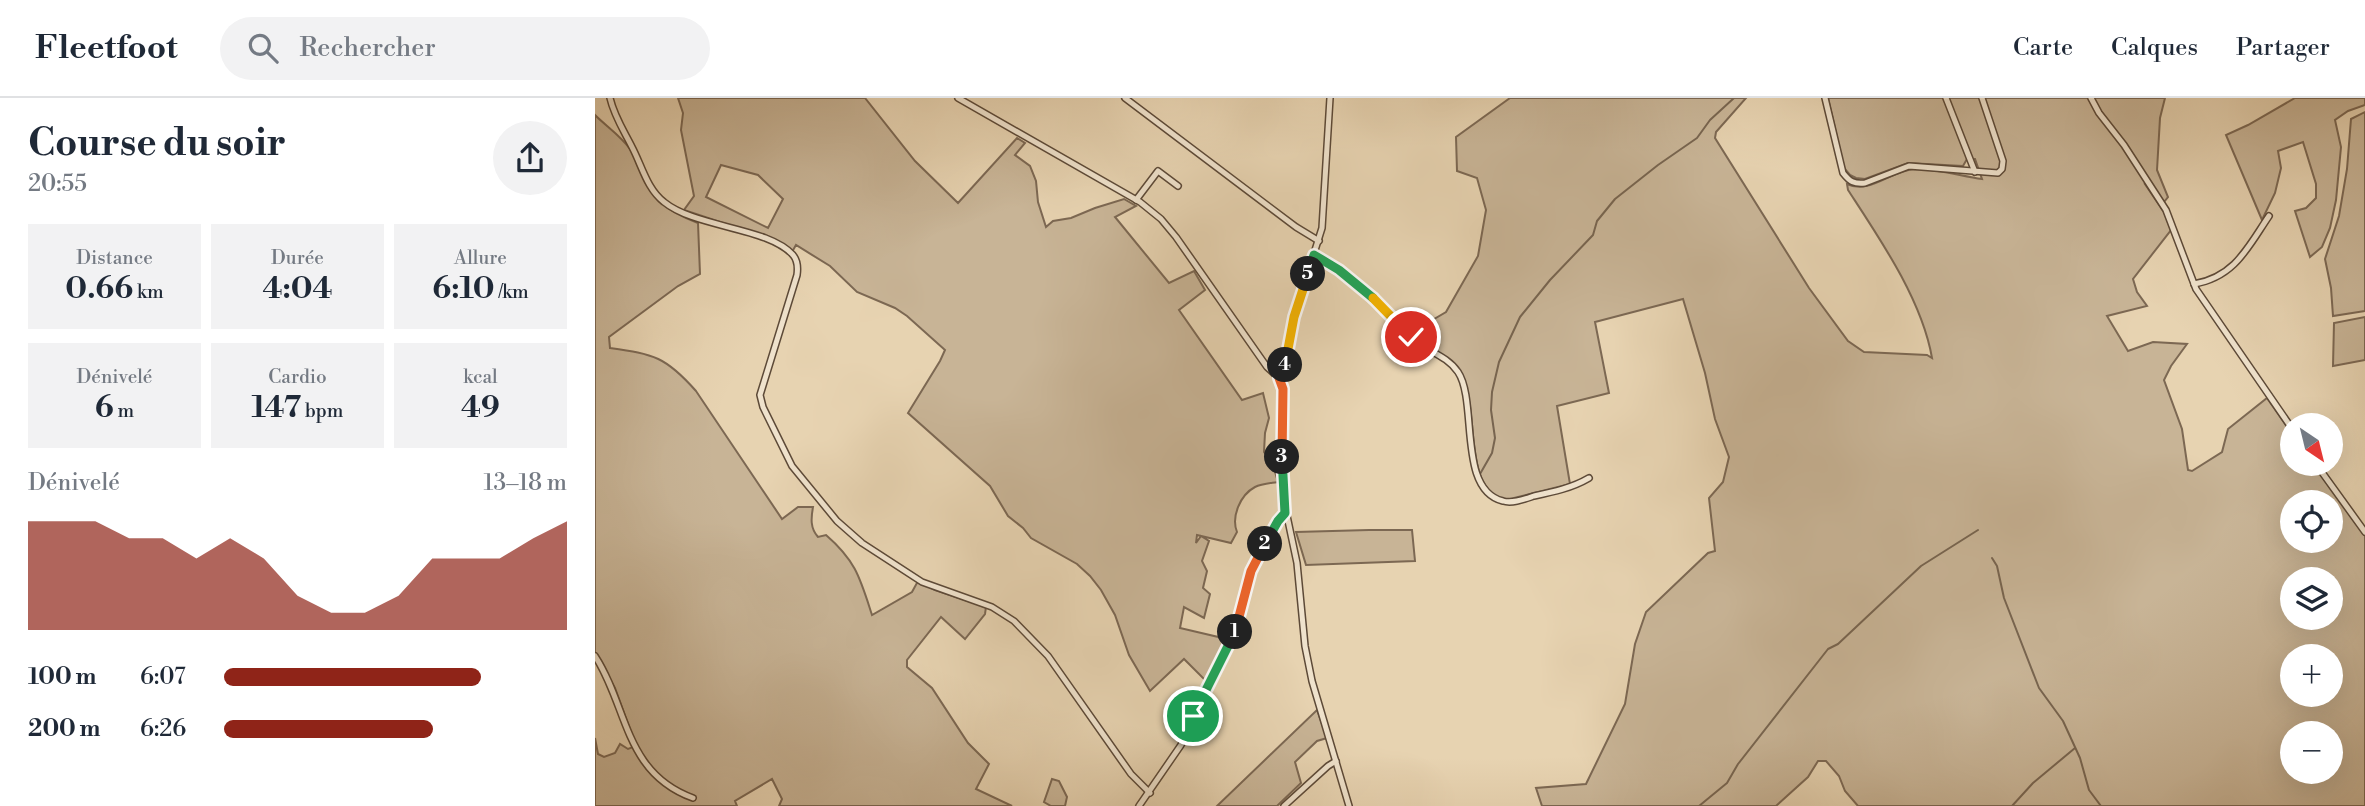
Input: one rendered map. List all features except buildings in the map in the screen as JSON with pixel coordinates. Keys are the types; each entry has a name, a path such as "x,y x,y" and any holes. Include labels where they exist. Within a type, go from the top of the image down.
{"street":[{"path":"610,98 620,125 653,190 670,206 689,216 764,239 796,259 797,275 760,395 769,420 799,474 837,521 863,543 922,582 992,607 1014,621 1048,656 1131,774 1150,793"},
{"path":"958,98 1136,200 1161,219 1267,367 1279,378 1283,389 1282,484 1285,513 1297,563 1309,668 1349,806"},
{"path":"1125,98 1319,242"},
{"path":"1279,378 1286,363 1298,304 1319,242 1325,199 1330,98"},
{"path":"1825,98 1843,173 1851,182 1865,183 1909,166 1998,173 2002,169 2003,161 1982,98"},
{"path":"1946,98 1975,172"},
{"path":"2091,98 2166,210 2194,284 2281,413"},
{"path":"1136,200 1158,171 1178,186"},
{"path":"2194,284 2214,279 2233,267 2269,216"},
{"path":"1314,255 1356,283 1416,342 1456,369 1466,397 1468,425 1477,471 1489,494 1500,501 1510,502 1566,489 1589,478"},
{"path":"2325,476 2365,532"},
{"path":"1139,806 1181,745 1198,705 1233,638 1256,559 1285,513"},
{"path":"595,656 609,681 631,741 641,757 665,782 693,798"},
{"path":"1284,806 1336,761"}],"shaded area":[{"path":"678,98 865,98 915,161 958,203 1017,138 1025,143 1015,155 1030,166 1046,227 1053,221 1071,218 1124,199 1136,206 1115,217 1169,283 1194,271 1205,290 1179,310 1242,400 1263,393 1269,418 1264,452 1273,465 1278,482 1257,486 1245,495 1236,513 1237,532 1231,543 1197,535 1196,543 1201,536 1209,541 1202,561 1207,571 1203,588 1210,594 1204,618 1184,607 1180,628 1231,640 1205,680 1184,659 1150,691 1129,655 1115,615 1090,576 1077,564 1031,538 1008,516 990,486 908,413 945,350 907,316 857,292 830,266 796,245 792,252 765,237 684,210 694,196 681,130 683,113","holes":["721,165 758,175 783,199 768,228 706,197"]},
{"path":"1510,98 1746,98 1716,132 1715,138 1809,288 1848,341 1864,352 1927,355 1932,358 1927,336 1909,292 1886,249 1848,190 1847,184 1864,186 1915,169 1982,179 1975,159 1967,159 1963,166 1908,163 1865,179 1856,178 1844,168 1828,98 2165,98 2160,118 2157,170 2168,197 2164,202 2149,183 2145,184 2164,212 2171,230 2133,279 2137,292 2147,306 2107,316 2128,351 2153,342 2187,344 2164,380 2182,429 2188,470 2192,471 2222,452 2228,429 2267,398 2280,417 2280,476 2322,476 2332,490 2280,490 2280,553 2343,553 2343,505 2365,536 2365,806 1858,806 1826,761 1818,761 1808,777 1776,806 1542,806 1536,788 1586,784 1625,704 1635,644 1646,612 1708,553 1715,551 1709,498 1723,482 1729,457 1715,419 1705,373 1683,299 1595,322 1609,393 1557,406 1570,484 1506,500 1492,494 1483,482 1478,466 1471,411 1463,382 1448,363 1416,337 1417,329 1446,312 1478,256 1486,210 1477,178 1457,171 1456,137"},
{"path":"2295,98 2365,98 2365,105 2348,111 2335,120 2341,147 2336,200 2330,228 2322,247 2310,257 2295,211 2306,208 2316,198 2316,184 2303,142 2278,151 2281,168 2275,193 2262,220 2226,135"},
{"path":"2365,112 2365,311 2333,316 2325,259 2339,216 2347,169 2351,119"},
{"path":"595,115 630,149 660,201 698,223 700,274 678,286 609,337 610,348 649,355 676,371 696,391 782,519 798,507 813,507 812,523 815,534 818,537 826,535 851,562 872,615 912,592 918,581 935,590 986,607 985,614 965,639 941,617 907,660 907,667 932,688 968,743 989,764 976,789 1012,806 779,806 782,799 772,779 735,801 737,806 595,806 595,738 598,754 604,757 615,753 620,744 628,749 636,746 615,688 595,652"},
{"path":"2365,317 2365,360 2333,366 2334,323"},
{"path":"1412,530 1415,561 1306,565 1296,532"},
{"path":"1317,710 1327,738 1317,741 1295,762 1301,783 1277,806 1217,806"},
{"path":"1052,779 1059,781 1067,797 1065,806 1051,806 1044,802"}],"waterway":[{"path":"1480,474 1492,453 1495,438 1491,410 1499,362 1520,317 1550,280 1593,235 1597,221 1615,199 1697,138 1710,120 1734,98"},
{"path":"1699,806 1727,783 1738,764 1828,649 1838,644 1921,566 1978,530"},
{"path":"1992,558 1997,566 2004,598 2039,688 2063,721 2080,758 2089,790 2101,806"},
{"path":"2012,806 2033,783 2075,748"}],"route":[{"path":"1193,716 1233,638 1256,559 1285,513 1282,484 1283,389 1279,378 1286,363 1294,317 1314,255 1356,283 1411,337"}]}
